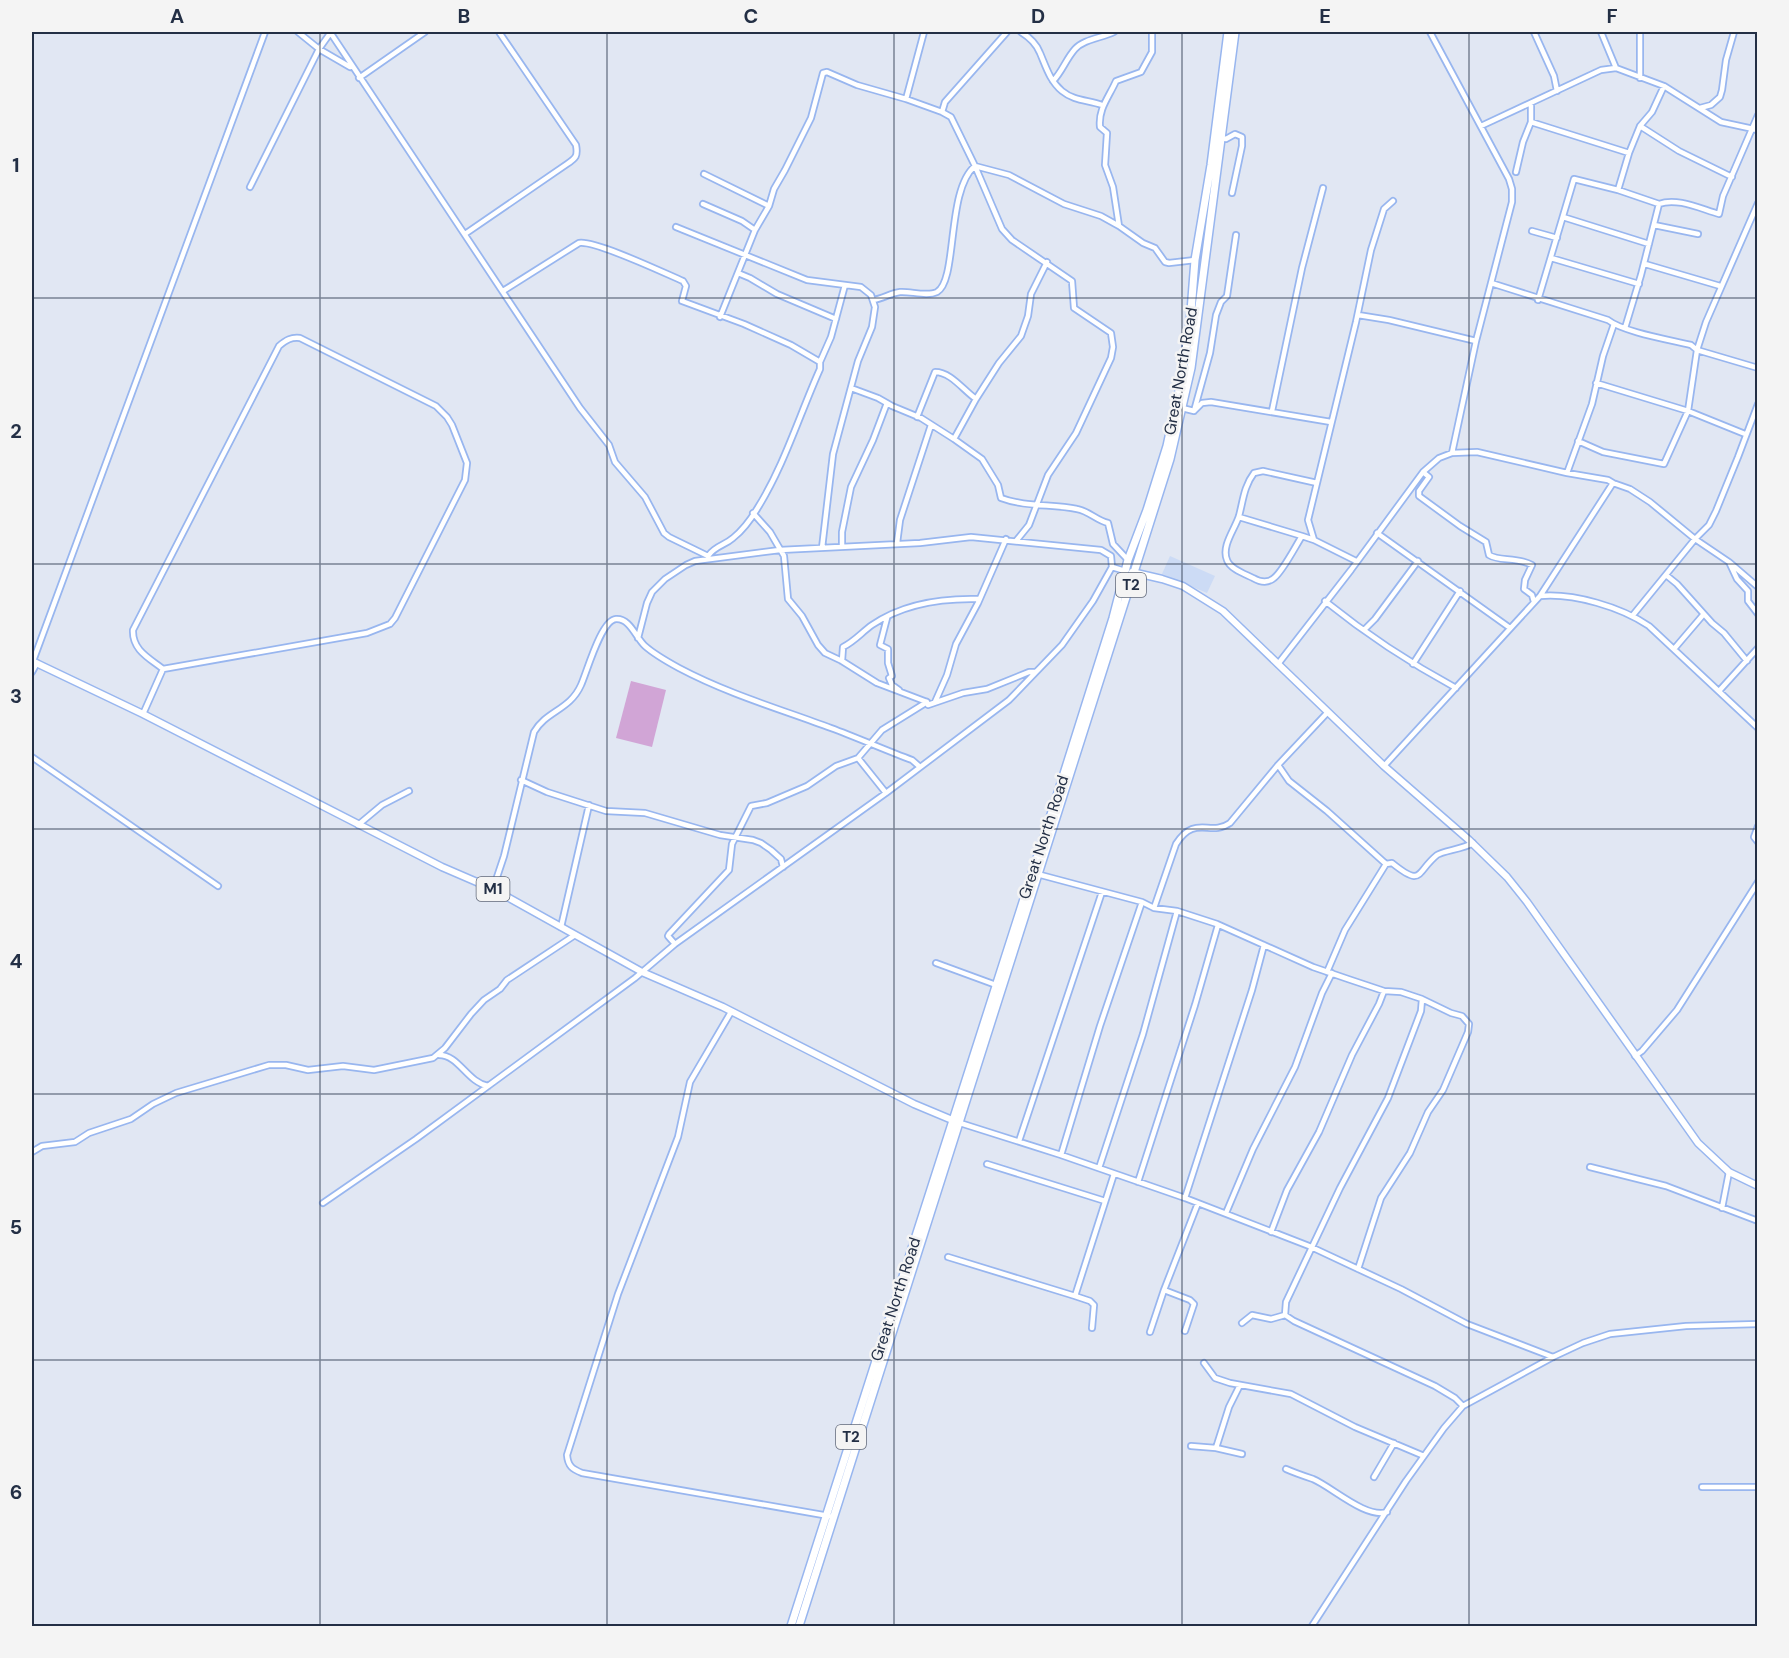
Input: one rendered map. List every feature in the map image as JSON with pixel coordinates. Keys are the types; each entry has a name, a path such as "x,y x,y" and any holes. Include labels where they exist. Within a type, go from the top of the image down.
{"highway":[{"name":"Great North Road","path":"799,1626 826,1515 1113,618 1128,560 1150,499 1176,406 1190,324 1196,260 1228,32"},
{"name":"Great North Road","path":"791,1626 835,1517 1170,459 1194,351 1235,32"}],"main road":[{"path":"1125,571 1183,586 1223,612 1384,766 1473,843 1507,877 1527,902 1698,1143 1729,1172 1758,1186"},
{"name":"M1","path":"34,662 143,714 442,867 493,889 642,972 731,1012 914,1104 960,1123"}],"street":[{"path":"32,672 265,32"},
{"path":"298,32 319,49 352,68"},
{"path":"250,187 319,49 330,32 580,408 609,445 615,462 645,497 664,533 708,558"},
{"path":"359,78 425,32"},
{"path":"465,234 567,165 578,154 576,145 499,32"},
{"path":"906,99 924,32"},
{"path":"942,112 945,102 1007,32"},
{"path":"1021,32 1038,49 1053,81 1064,92 1081,101 1089,100 1102,105"},
{"path":"1053,81 1078,46 1114,32"},
{"path":"1119,226 1113,187 1105,165 1107,133 1100,127 1102,105 1116,81 1141,72 1152,52 1152,32"},
{"path":"1430,32 1512,189 1512,202 1476,341 1452,453"},
{"path":"1534,32 1554,76 1557,91"},
{"path":"1601,32 1616,68"},
{"path":"1640,32 1640,78"},
{"path":"1700,109 1716,101 1722,90 1726,60 1734,32"},
{"path":"1481,126 1601,70 1616,68 1664,86 1721,122 1758,130"},
{"path":"720,317 755,230 812,118 823,73 827,72 857,85 906,99 951,117 1002,229 1012,240 1072,281 1074,308 1108,330 1112,339 1113,347 1104,375 1068,446 1048,475 1029,525 1016,541"},
{"path":"1618,190 1629,153 1641,126 1652,112 1664,86"},
{"path":"1516,172 1523,142 1532,122 1531,103"},
{"path":"1538,300 1574,179 1618,190 1659,204 1665,201 1677,202 1719,214 1723,196 1758,115"},
{"path":"1532,122 1629,153"},
{"path":"1641,126 1679,152 1732,177"},
{"path":"1221,138 1226,139 1235,134 1242,137 1232,193"},
{"path":"975,166 1009,175 1064,204 1101,216 1143,243 1155,248 1165,262 1196,260"},
{"path":"873,300 896,292 934,293 941,288 949,270 950,244 957,207 967,177 975,166"},
{"path":"704,174 769,206"},
{"path":"1272,411 1302,268 1323,188"},
{"path":"1314,540 1308,520 1358,315 1369,260 1382,212 1393,201"},
{"path":"1578,441 1603,452 1661,465 1666,459 1688,411 1697,350 1720,286 1758,203"},
{"path":"703,204 742,221 755,230"},
{"path":"1625,328 1645,264 1659,204"},
{"path":"1563,217 1649,244"},
{"path":"1654,225 1698,234"},
{"path":"676,226 744,256 807,280 866,289 873,300 875,307 869,338 858,361 833,454 822,548"},
{"path":"1532,231 1557,238"},
{"path":"1194,411 1210,353 1216,315 1221,302 1227,296 1236,234"},
{"path":"503,291 583,242 607,248 683,281 685,289 681,301 744,324 791,345 820,362 820,369 790,443 753,513 733,538 714,548 708,558"},
{"path":"1551,258 1639,284"},
{"path":"954,439 999,363 1021,336 1028,316 1031,294 1047,262"},
{"path":"1645,264 1720,286"},
{"path":"738,273 777,294 836,319"},
{"path":"1491,283 1538,300 1608,320 1625,328 1691,345 1697,350 1758,368"},
{"path":"819,365 836,319 845,285"},
{"path":"1358,315 1476,341"},
{"path":"1568,473 1592,404 1614,324"},
{"path":"300,338 436,406 447,417 467,463 465,480 390,624 368,633 163,669 133,643 133,630 279,346 286,339 300,338"},
{"path":"917,417 935,372 938,371 953,379 976,399"},
{"path":"1596,383 1688,411 1745,434"},
{"path":"851,388 917,417 982,459 998,485 1001,498 1019,503 1080,509 1099,521 1107,523 1113,544 1128,560"},
{"path":"1194,411 1202,404 1211,402 1331,422"},
{"path":"842,547 843,522 851,487 865,460 887,403"},
{"path":"1633,615 1709,525 1758,404"},
{"path":"1182,408 1194,411"},
{"path":"897,543 900,520 931,425"},
{"path":"1278,664 1423,472 1439,458 1452,453 1477,452 1608,480 1630,489 1729,562 1758,587"},
{"path":"1302,536 1273,580 1267,582 1259,581 1230,565 1226,556 1226,547 1239,517 1247,485 1252,476 1263,471 1317,483"},
{"path":"1423,472 1429,477 1419,491 1419,496 1486,542 1489,555 1500,559 1522,559 1532,565 1525,580 1524,589 1532,595 1534,602"},
{"path":"1384,766 1540,596 1613,483"},
{"path":"753,513 770,532 785,560 788,599 802,616 818,645 830,657 842,661 877,683 927,702 928,705 963,693 987,689 1019,675 1035,672"},
{"path":"1239,517 1314,540 1356,561"},
{"path":"1377,533 1510,628"},
{"path":"322,1203 416,1139 642,972 675,944 886,793 1009,700 1062,645 1093,601 1112,567 1111,556 1101,550 971,537 920,543 780,550 708,558 686,565 657,586 646,603 638,638"},
{"path":"935,702 947,675 956,644 978,603 1006,539"},
{"path":"1364,630 1375,620 1418,561"},
{"path":"1729,562 1737,579 1748,591 1748,601 1758,614"},
{"path":"1112,567 1125,571"},
{"path":"1666,575 1677,584 1703,615 1724,633 1747,661"},
{"path":"1413,664 1460,591"},
{"path":"1540,596 1557,594 1633,615 1649,626 1758,728"},
{"path":"842,661 843,648 858,639 874,623 927,602 945,598 979,598"},
{"path":"1325,602 1413,664 1456,688"},
{"path":"1674,649 1703,615"},
{"path":"886,618 880,645 888,649 888,663 892,676 889,678 892,685 903,694"},
{"path":"493,889 504,856 534,732 538,724 574,699 600,635 606,625 616,619 623,620 645,646 678,668 715,686 832,728 912,760 920,767"},
{"path":"1719,691 1758,648"},
{"path":"143,714 163,669"},
{"path":"675,944 668,936 669,934 729,870 731,849 751,806 767,803 807,786 836,766 858,758 885,727 927,702"},
{"path":"1154,908 1176,844 1181,836 1191,829 1199,827 1216,829 1230,823 1278,765 1327,713"},
{"path":"32,757 218,886"},
{"path":"858,758 886,793"},
{"path":"1278,765 1289,781 1327,811 1386,864"},
{"path":"521,780 547,792 606,811 645,813 735,839 748,838 761,843 781,858 783,867"},
{"path":"358,825 382,805 409,791"},
{"path":"561,927 589,805"},
{"path":"1758,826 1754,837 1758,842"},
{"path":"1226,1214 1253,1149 1295,1066 1346,930 1386,864 1392,863 1408,875 1415,875 1422,872 1439,854 1463,849 1473,843"},
{"path":"1037,874 1218,924 1329,973 1384,991 1401,992 1422,999 1462,1016 1469,1024 1468,1032 1443,1090 1428,1112 1410,1153 1381,1198 1358,1269"},
{"path":"1635,1056 1677,1010 1758,882"},
{"path":"1019,1141 1102,892"},
{"path":"1061,1155 1100,1026 1142,902"},
{"path":"1099,1168 1143,1034 1177,911"},
{"path":"1138,1182 1195,1005 1218,924"},
{"path":"439,1055 484,1000 500,989 507,980 576,934"},
{"path":"1185,1198 1252,990 1264,945"},
{"path":"936,963 996,985"},
{"path":"1271,1232 1287,1190 1319,1132 1352,1055 1384,991"},
{"path":"1285,1315 1287,1302 1340,1188 1388,1098 1421,1011 1422,999"},
{"path":"731,1012 690,1082 678,1137 618,1294 567,1455 568,1464 572,1469 582,1473 835,1517"},
{"path":"32,1152 42,1146 75,1142 89,1133 131,1119 168,1097 261,1067 286,1065 315,1070 343,1066 374,1070 447,1055 474,1080 488,1086"},
{"path":"960,1123 1185,1198 1312,1247 1401,1289 1467,1324 1553,1357"},
{"path":"987,1164 1105,1201"},
{"path":"1590,1167 1666,1186 1758,1221"},
{"path":"1722,1208 1729,1172"},
{"path":"1075,1296 1114,1174"},
{"path":"1150,1332 1198,1203"},
{"path":"948,1257 1090,1301 1094,1305 1092,1328"},
{"path":"1164,1290 1186,1298 1194,1304 1185,1331"},
{"path":"1242,1323 1252,1315 1271,1319 1285,1315 1435,1386 1455,1398 1463,1406"},
{"path":"1312,1626 1424,1456 1463,1406 1553,1357 1610,1334 1686,1326 1758,1324"},
{"path":"1204,1363 1215,1378 1291,1394 1355,1427 1424,1456"},
{"path":"1216,1448 1233,1396 1240,1385"},
{"path":"1374,1477 1394,1443"},
{"path":"1191,1446 1216,1448 1242,1454"},
{"path":"1286,1469 1313,1479 1370,1511 1382,1514 1387,1512"},
{"path":"1702,1487 1758,1487"}],"shaded area":[{"path":"1170,556 1215,576 1207,593 1162,574"},
{"path":"631,681 666,690 652,747 616,738"}]}
